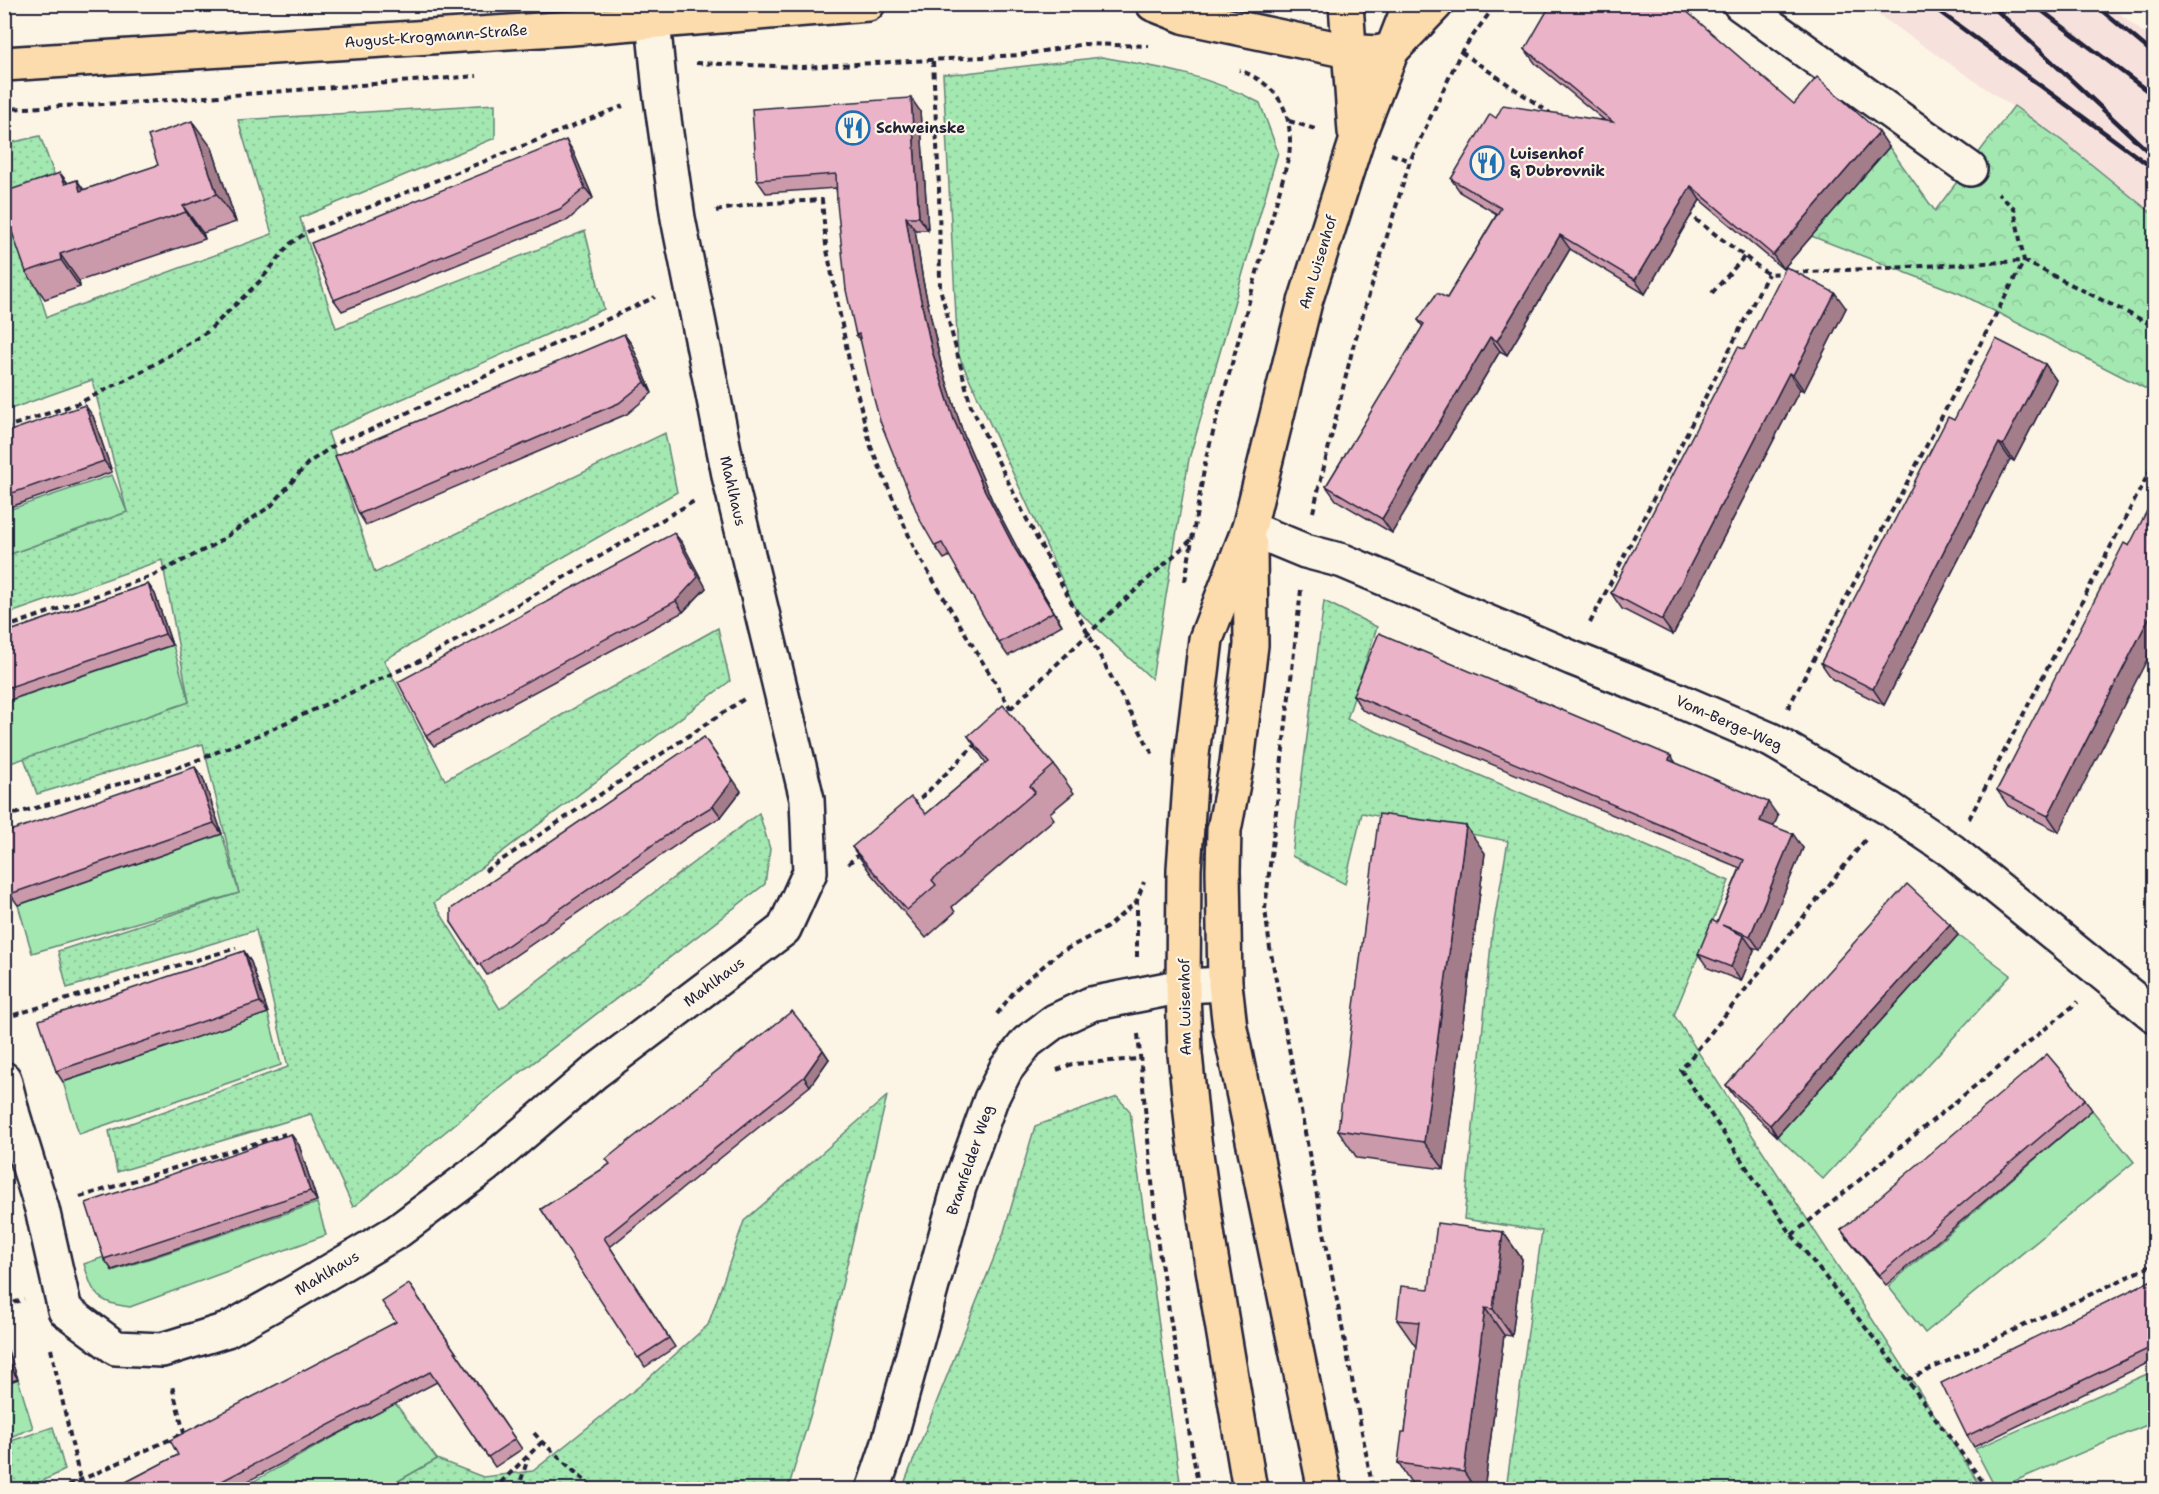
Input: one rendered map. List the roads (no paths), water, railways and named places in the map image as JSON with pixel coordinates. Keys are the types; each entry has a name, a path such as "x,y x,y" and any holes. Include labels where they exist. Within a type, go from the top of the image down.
{"main road":[{"name":"August-Krogmann-Straße","path":"4,63 653,21 868,4"},
{"path":"1153,4 1186,17 1348,51 1377,53 1394,49 1436,4"},
{"path":"1346,4 1356,142"},
{"name":"Am Luisenhof","path":"1246,1480 1209,1245 1193,1133 1185,1054 1183,986 1186,829 1192,755 1206,639 1249,528 1305,302 1356,142 1410,4"},
{"name":"Am Luisenhof","path":"1249,528 1251,645 1237,763 1224,830 1225,984 1236,1058 1325,1490"}],"street":[{"path":"1740,4 1970,170"},
{"name":"Mahlhaus","path":"4,1080 42,1209 65,1310 116,1348 162,1350 227,1330 398,1231 486,1165 595,1072 784,929 810,872 807,799 730,480 679,224 653,21"},
{"name":"Vom-Berge-Weg","path":"1249,528 1305,551 1343,561 1771,740 1890,809 1953,851 2154,1015"},
{"name":"Bramfelder Weg","path":"873,1490 888,1446 959,1186 991,1099 1006,1069 1027,1042 1055,1021 1091,1004 1183,986 1225,984"}],"railway":[{"path":"1929,4 2154,169"},
{"path":"1990,4 2154,157"},
{"path":"2033,4 2154,96"},
{"path":"2094,4 2154,54"}],"place":[{"name":"Schweinske","path":"853,128"},
{"name":"Luisenhof & Dubrovnik","path":"1487,163"}]}
